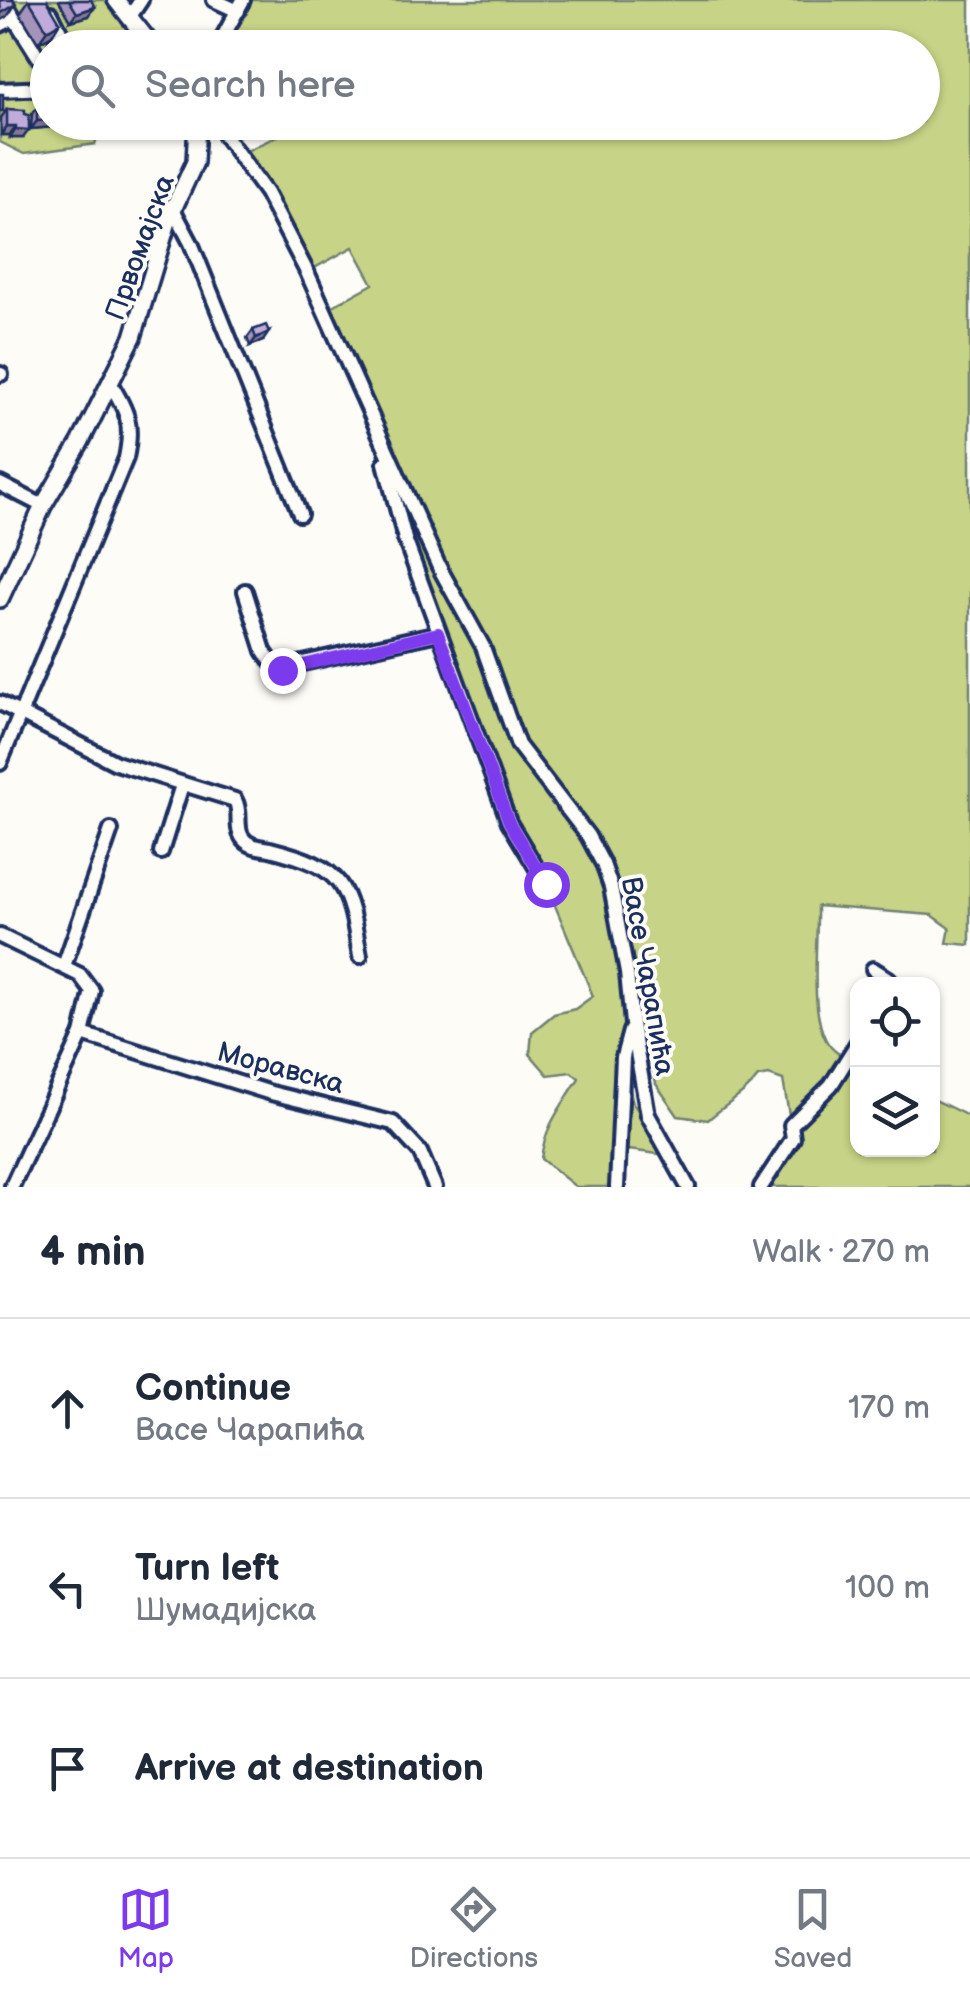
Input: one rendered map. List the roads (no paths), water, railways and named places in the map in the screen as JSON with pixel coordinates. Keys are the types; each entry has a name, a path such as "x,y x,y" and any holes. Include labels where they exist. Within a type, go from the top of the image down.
{"main road":[{"path":"116,0 139,30"},
{"name":"Првомајска","path":"0,599 4,579 81,441 133,337 173,209 195,162 196,140"}],"street":[{"path":"4,0 30,42"},
{"path":"129,18 141,0"},
{"path":"214,0 240,6 227,30"},
{"path":"45,2 59,30"},
{"path":"0,26 14,18"},
{"path":"0,90 30,89"},
{"path":"227,140 266,193 307,272 376,428 405,539 438,633 509,822 546,884"},
{"path":"173,209 191,244 300,514"},
{"path":"0,763 126,458 132,433 124,406 110,383"},
{"name":"Васе Чарапића","path":"376,428 439,567 483,646 518,745 588,836 602,864 626,973 648,1116 688,1187"},
{"path":"0,484 43,506"},
{"path":"245,591 264,650 276,670 438,633"},
{"path":"0,703 116,763 235,800 240,810 240,833 249,844 305,859 333,874 350,903 360,956"},
{"path":"160,852 182,785"},
{"path":"64,966 111,830"},
{"path":"1,941 64,966 86,979 92,992 82,1034 13,1187"},
{"path":"873,969 886,977"},
{"path":"618,1187 623,1057 632,1024"},
{"name":"Моравска","path":"82,1034 272,1092 393,1123 420,1152 436,1187"},
{"path":"761,1187 793,1138 791,1125 832,1085 850,1055"}]}
